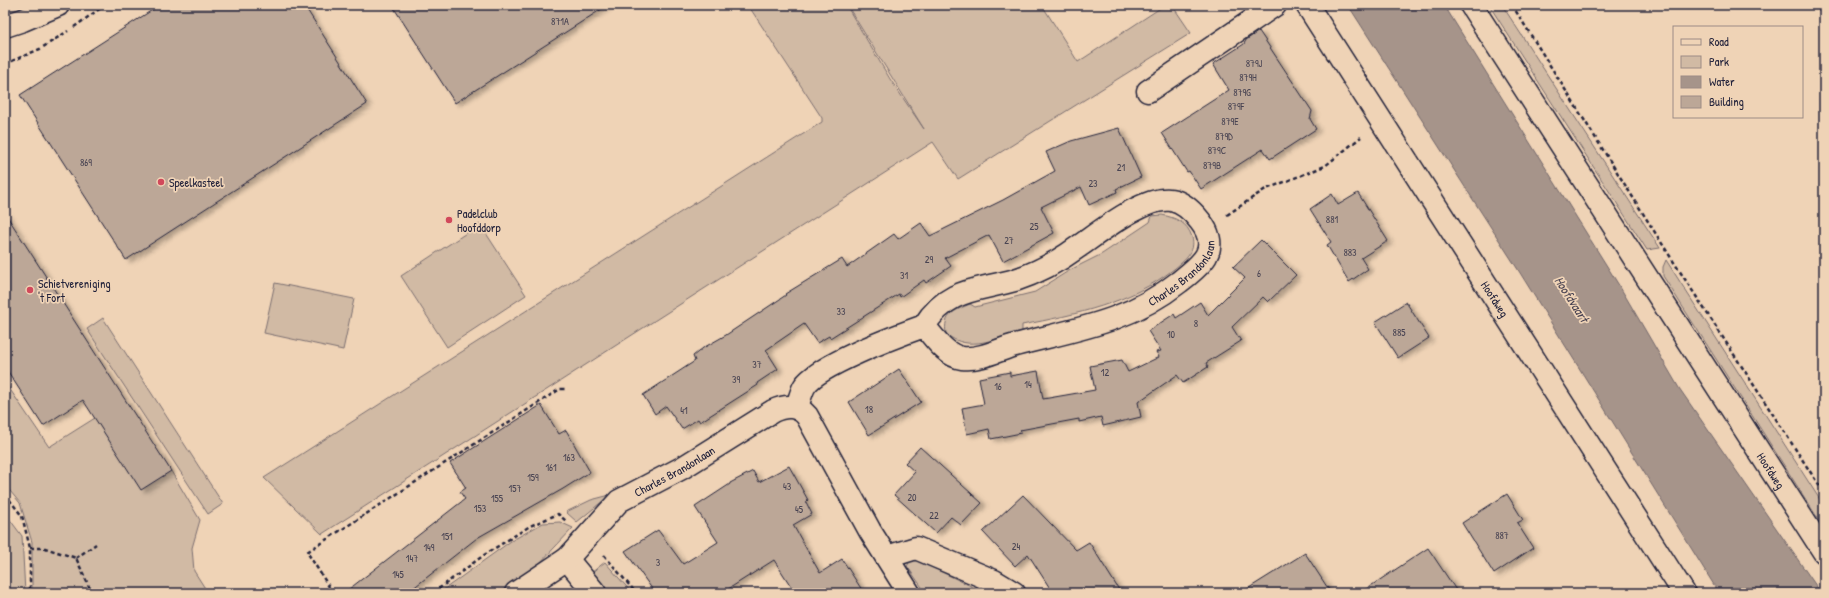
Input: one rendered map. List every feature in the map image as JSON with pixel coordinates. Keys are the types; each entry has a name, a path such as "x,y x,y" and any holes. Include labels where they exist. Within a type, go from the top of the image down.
{"street":[{"path":"5,26 58,5"},
{"path":"1148,90 1274,5"},
{"name":"Hoofdweg","path":"1307,5 1684,593"},
{"name":"Hoofdweg","path":"1471,5 1824,552"},
{"name":"Charles Brandonlaan","path":"1155,200 1172,200 1186,206 1206,229 1210,242 1206,256 1191,272 1170,289 1132,311 1109,321 1013,346 976,358 960,358 944,348 924,326 941,303 960,294 1016,280 1045,268 1134,210 1155,200"},
{"path":"909,593 870,531 807,416 797,408 804,386 822,371 846,358 924,326"},
{"name":"Charles Brandonlaan","path":"516,593 567,559 620,501 682,468 773,411 783,406 797,408"},
{"path":"887,557 916,548 994,581 1014,593"},
{"path":"567,559 595,593"}],"path":[{"path":"5,64 40,48 84,21 105,5"},
{"path":"1512,5 1666,250 1824,493"},
{"path":"1206,229 1264,190 1325,166 1355,141 1382,122"},
{"path":"333,593 307,552 560,389 566,389"},
{"path":"5,494 22,516 30,548 30,593"},
{"path":"76,558 96,544"},
{"path":"30,548 45,548 76,558 92,593"}],"green space":[{"path":"748,5 846,5 890,79 924,129 847,5 1042,5 1078,62 1165,5 1172,5 1191,33 958,179 933,142 322,534 264,478 822,122 822,118"},
{"path":"1489,5 1502,5 1660,248 1647,250"},
{"path":"1162,215 1176,219 1184,224 1192,237 1193,242 1191,251 1186,259 1178,266 1157,281 1139,291 1102,306 1082,312 1022,325 1022,331 993,340 964,343 955,340 946,334 946,322 955,311 970,304 975,307 1035,292 1070,270 1102,254 1150,222 1152,216"},
{"path":"480,224 526,295 447,347 401,276"},
{"path":"1666,260 1824,506 1824,528 1663,276 1663,267"},
{"path":"275,283 354,299 343,350 264,333"},
{"path":"103,318 223,504 208,514 87,329"},
{"path":"5,382 49,447 95,418 171,471 200,520 192,548 194,571 208,593 32,593 32,542 20,503 5,485"},
{"path":"610,495 577,522 566,512 591,500"},
{"path":"5,513 22,536 25,593 5,593"},
{"path":"560,522 573,528 538,565 503,593 439,593 511,541 543,523"},
{"path":"911,560 917,560 975,588 991,593 926,593 907,566"},
{"path":"605,562 632,593 608,593 591,573"}],"water":[{"name":"Hoofdvaart","path":"1348,5 1444,5 1620,287 1679,388 1821,593 1719,593 1517,268"}],"building":[{"name":"Speelkasteel","path":"160,5 304,5 367,104 126,260 20,95"},
{"path":"392,5 608,5 455,103"},
{"path":"1259,31 1312,111 1310,119 1316,129 1270,159 1263,149 1201,189 1189,171 1187,172 1162,133 1229,90 1213,64 1244,44 1246,40"},
{"path":"1119,128 1141,177 1116,189 1117,192 1089,205 1081,187 1041,207 1054,233 1003,261 989,235 945,258 951,266 926,283 924,280 900,297 899,294 830,338 829,336 817,343 804,324 766,350 778,369 757,383 758,385 700,422 698,419 682,429 666,406 655,414 643,395 695,361 693,356 703,348 726,335 786,295 785,294 842,259 847,267 894,234 898,239 921,223 930,236 1003,200 1055,171 1046,152 1071,141"},
{"path":"1358,193 1388,241 1361,258 1368,269 1349,282 1327,245 1331,242 1310,209 1332,194 1338,205"},
{"name":"Schietvereniging 't Fort","path":"5,213 171,471 141,490 83,400 43,426 5,367"},
{"path":"1261,240 1296,275 1268,302 1263,297 1232,327 1241,341 1206,363 1208,367 1183,383 1177,375 1138,402 1141,417 1103,426 1101,417 1079,422 1079,419 1020,430 1021,433 991,439 989,429 967,434 962,408 984,404 979,378 1010,372 1010,376 1038,371 1043,399 1095,390 1090,366 1122,360 1128,372 1159,357 1156,352 1161,351 1148,331 1174,314 1176,318 1200,302 1208,315 1245,278 1233,267"},
{"path":"1406,302 1429,338 1398,358 1375,322"},
{"path":"899,369 921,402 869,435 849,402"},
{"path":"541,405 559,434 566,430 590,472 477,538 407,593 344,593 465,499 460,492 466,488 450,463"},
{"path":"920,447 982,503 961,525 951,517 936,533 894,495 915,472 905,463"},
{"path":"789,466 808,500 806,502 812,514 793,525 820,573 842,559 864,593 791,593 794,591 774,560 722,593 655,593 625,551 658,530 683,564 718,542 695,507 730,483 753,471 759,482"},
{"path":"1507,494 1523,520 1517,523 1533,548 1494,574 1462,523"},
{"path":"1023,495 1076,550 1089,542 1121,593 1053,593 1028,554 1015,566 983,532"},
{"path":"1428,548 1458,593 1360,593"},
{"path":"1305,553 1331,593 1241,593"}],"place":[{"name":"Speelkasteel","path":"161,182"},
{"name":"Padelclub Hoofddorp","path":"449,220"},
{"name":"Schietvereniging 't Fort","path":"30,290"}]}
